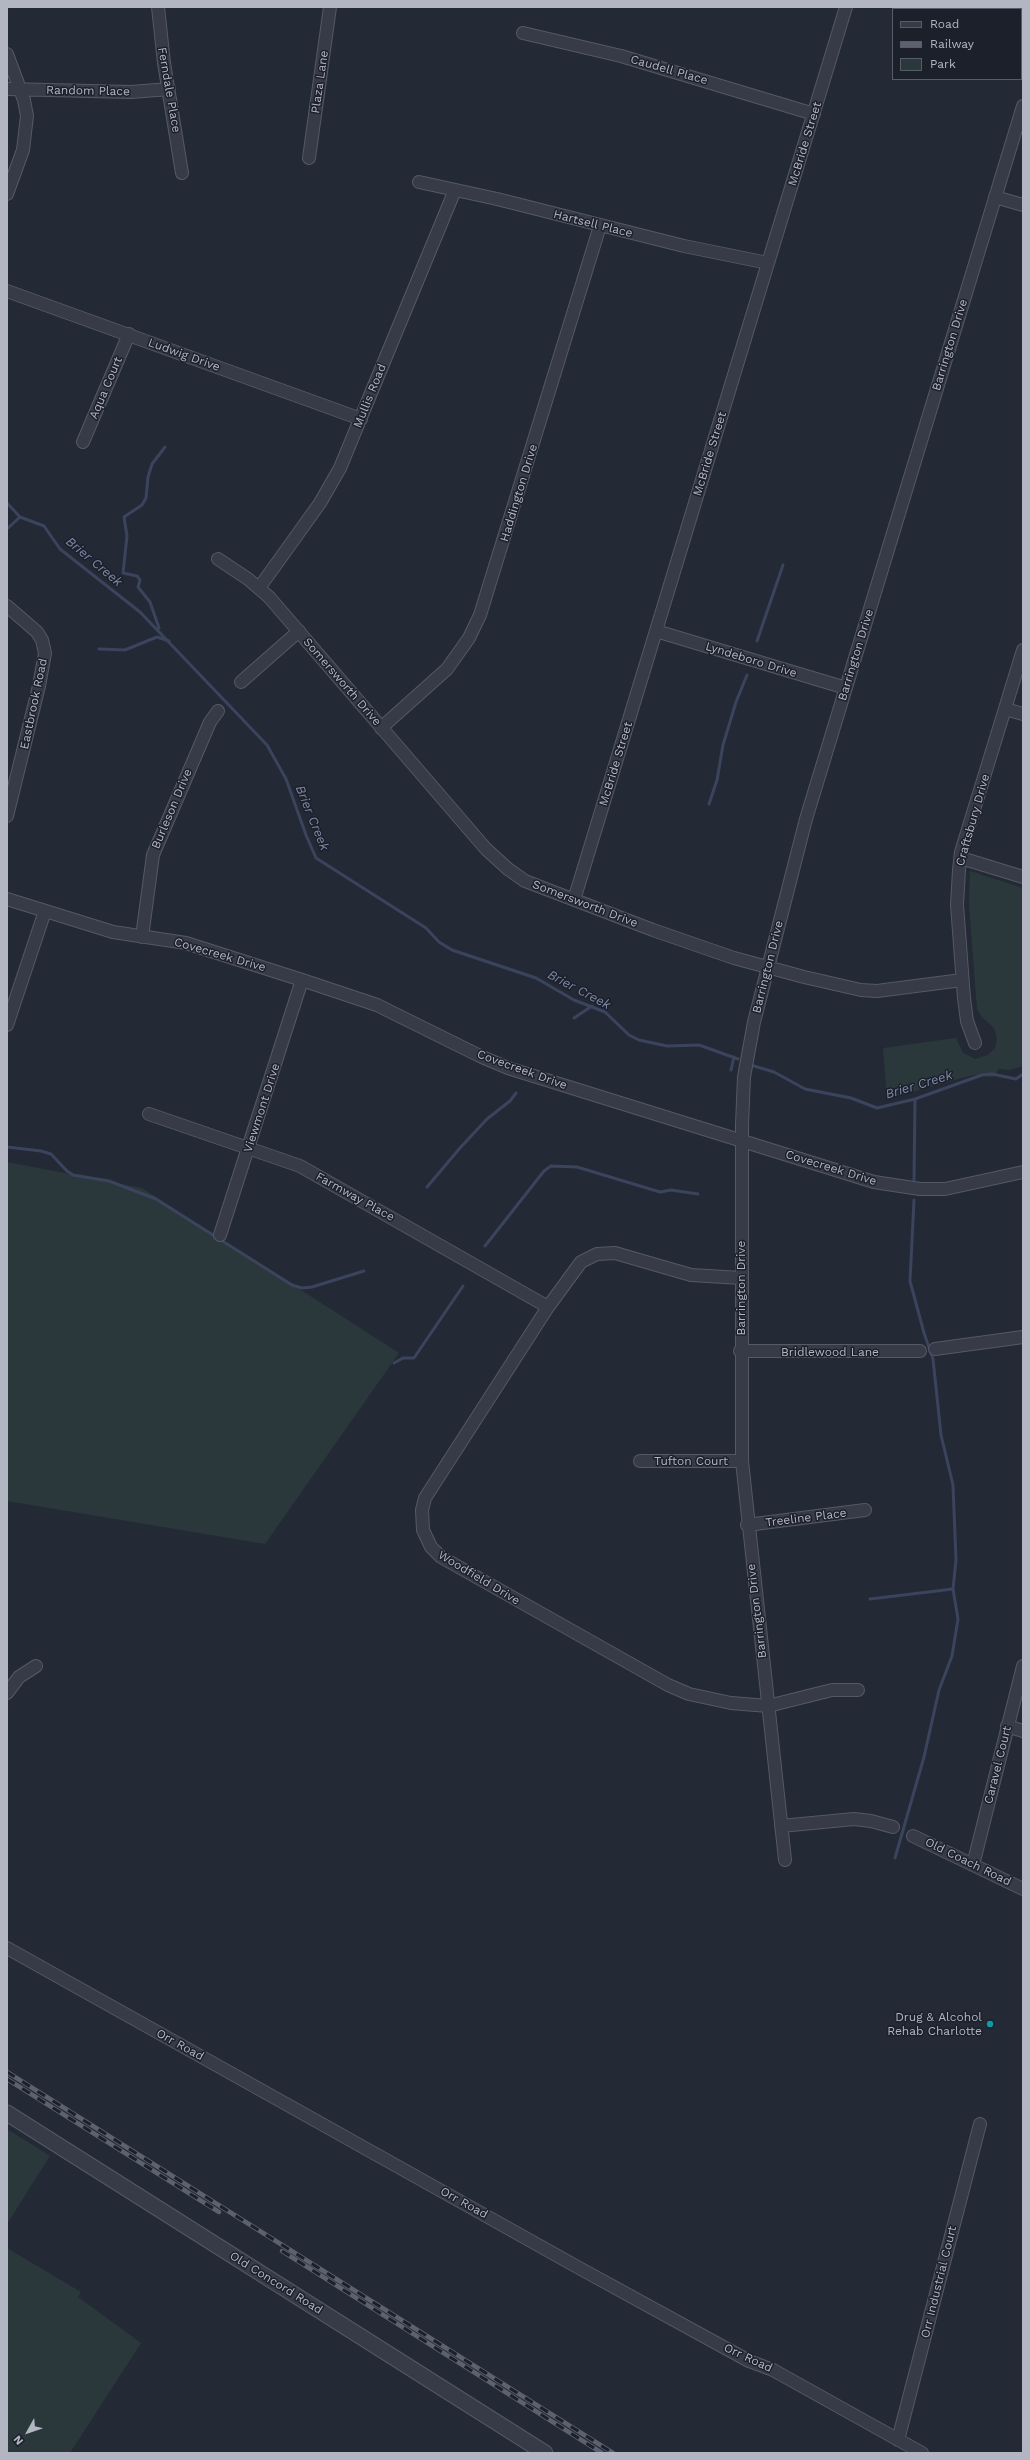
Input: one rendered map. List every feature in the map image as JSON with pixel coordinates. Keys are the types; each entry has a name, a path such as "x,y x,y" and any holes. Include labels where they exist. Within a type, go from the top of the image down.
{"street":[{"name":"Ferndale Place","path":"158,7 182,173"},
{"name":"Plaza Lane","path":"310,158 330,7"},
{"name":"McBride Street","path":"574,900 846,7"},
{"name":"Caudell Place","path":"523,33 621,56 814,114"},
{"path":"7,54 20,90 27,116 27,133 7,194"},
{"name":"Random Place","path":"7,89 131,92 169,89"},
{"name":"Barrington Drive","path":"785,1860 747,1525 742,1461 740,1351 742,1141 743,1096 746,1063 768,967 806,819 1023,106"},
{"name":"Hartsell Place","path":"419,182 600,226 768,263"},
{"name":"Mullis Road","path":"259,588 329,490 361,419 455,190"},
{"path":"995,197 1023,205"},
{"name":"Haddington Drive","path":"381,728 447,669 469,638 480,615 600,226"},
{"name":"Ludwig Drive","path":"7,291 361,419"},
{"name":"Aqua Court","path":"83,442 129,334"},
{"name":"Somersworth Drive","path":"218,559 259,588 493,856 525,880 652,930 768,967 861,990 877,991 962,980"},
{"name":"Eastbrook Road","path":"7,606 37,632 42,640 44,653 39,686 7,816"},
{"path":"241,682 298,631"},
{"name":"Lyndeboro Drive","path":"656,631 846,688"},
{"name":"Craftsbury Drive","path":"975,1043 967,1021 962,980 957,905 961,858 1023,650"},
{"path":"1005,709 1023,714"},
{"name":"Burleson Drive","path":"142,937 149,874 155,849 210,722 218,711"},
{"path":"961,858 1023,877"},
{"name":"Covecreek Drive","path":"7,898 113,932 186,943 302,980 377,1005 482,1057 508,1068 874,1182 895,1186 945,1189 1023,1172"},
{"path":"7,1025 45,911"},
{"name":"Viewmont Drive","path":"220,1235 302,980"},
{"name":"Farmway Place","path":"149,1114 300,1166 325,1178 548,1307"},
{"name":"Woodfield Drive","path":"741,1278 691,1275 615,1253 603,1253 591,1256 574,1269 425,1498 422,1523 431,1547 447,1561 668,1685 707,1699 768,1706 832,1690 858,1690"},
{"path":"935,1349 1023,1338"},
{"name":"Bridlewood Lane","path":"740,1351 920,1351"},
{"name":"Tufton Court","path":"640,1461 742,1461"},
{"name":"Treeline Place","path":"747,1525 865,1510"},
{"path":"7,1693 19,1677 36,1666"},
{"name":"Caravel Court","path":"973,1865 1023,1666"},
{"path":"1007,1726 1023,1730"},
{"path":"781,1826 854,1819 871,1821 893,1827"},
{"name":"Old Coach Road","path":"913,1836 1023,1889"},
{"name":"Orr Road","path":"7,1948 601,2280 749,2361 773,2370 922,2453"},
{"name":"Old Concord Road","path":"7,2113 545,2453"},
{"name":"Orr Industrial Court","path":"898,2440 980,2124"}],"green space":[{"path":"970,871 1023,888 1023,1066 1009,1070 999,1069 993,1077 973,1075 887,1099 883,1048 956,1038 963,1053 975,1059 988,1055 995,1048 997,1038 994,1028 982,1017 977,1009 969,904"},
{"path":"7,1162 142,1188 399,1353 265,1544 7,1501"},
{"path":"7,2129 50,2156 7,2224"},
{"path":"7,2248 81,2292 78,2297 141,2343 70,2453 7,2453"}],"waterway":[{"path":"159,628 150,602 138,587 140,580 137,576 123,573 127,536 124,517 142,505 146,498 148,477 152,464 165,447"},
{"name":"Brier Creek","path":"7,503 20,517 44,526 60,549 140,612 267,745 286,779 316,858 426,928 439,942 452,950 536,978 574,1000 605,1012 629,1035 639,1040 667,1046 699,1045 738,1059"},
{"path":"7,529 20,517"},
{"path":"757,641 783,565"},
{"path":"99,649 125,650 157,637 169,641"},
{"path":"709,804 717,780 723,745 736,702 747,675"},
{"path":"574,1018 592,1006"},
{"path":"731,1070 734,1057"},
{"name":"Brier Creek","path":"754,1066 774,1072 805,1089 851,1098 877,1108 915,1099 982,1075 992,1074 1016,1079 1023,1074"},
{"path":"427,1187 487,1119 510,1101 516,1093"},
{"path":"914,1180 915,1099"},
{"path":"7,1147 41,1151 51,1154 67,1171 73,1175 109,1181 156,1199 292,1285 302,1288 312,1287 364,1271"},
{"path":"485,1246 544,1171 551,1166 577,1167 660,1192 671,1190 698,1194"},
{"path":"895,1858 924,1757 939,1690 952,1656 958,1619 953,1589 956,1560 953,1485 941,1435 933,1359 924,1333 910,1281 914,1200"},
{"path":"394,1363 403,1358 414,1358 463,1286"},
{"path":"870,1599 953,1589"}],"railway":[{"path":"7,2072 613,2453"},
{"path":"7,2079 219,2212"},
{"path":"282,2251 602,2453"}],"place":[{"name":"Drug & Alcohol Rehab Charlotte","path":"990,2024"}]}
